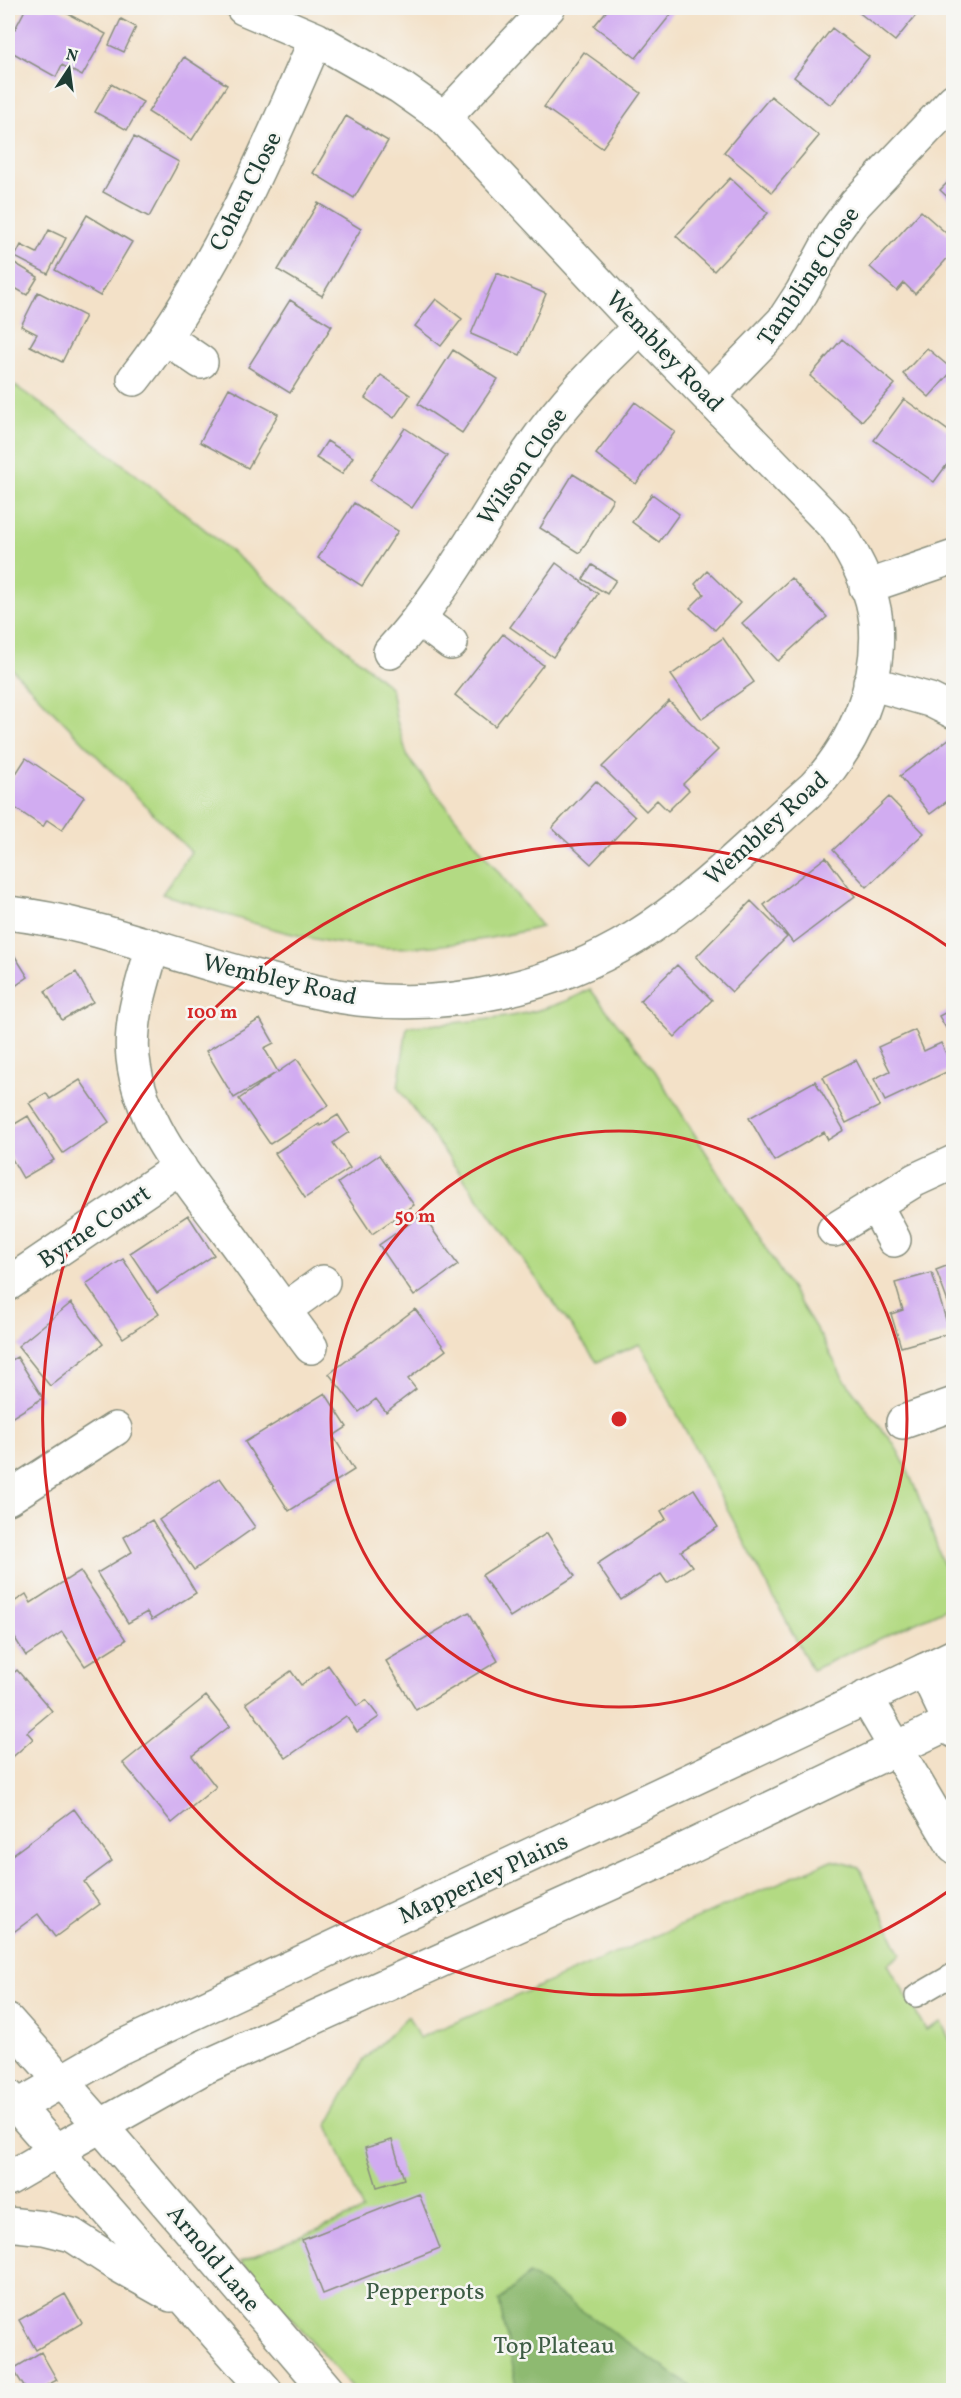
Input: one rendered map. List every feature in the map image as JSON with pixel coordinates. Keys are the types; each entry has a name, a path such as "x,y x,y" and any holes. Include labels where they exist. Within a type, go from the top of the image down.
{"street":[{"name":"Wembley Road","path":"8,913 80,925 316,992 360,999 441,999 481,994 550,979 633,939 685,901 814,787 833,767 848,744 870,683 875,661 876,621 854,555 837,529 640,327 444,118 400,87 316,39 243,8"},
{"path":"444,118 548,8"},
{"name":"Cohen Close","path":"134,378 166,338 252,184 316,39"},
{"name":"Tambling Close","path":"709,397 783,321 802,292 835,231 855,204 954,100"},
{"name":"Wilson Close","path":"390,652 420,620 533,445 573,394 640,327"},
{"path":"166,338 201,362"},
{"path":"866,587 954,557"},
{"path":"420,620 451,643"},
{"path":"870,683 930,700 954,712"},
{"path":"153,946 137,1007 133,1058 144,1102 158,1134 180,1167 311,1347"},
{"path":"834,1230 915,1180 954,1162"},
{"name":"Byrne Court","path":"8,1284 180,1167"},
{"path":"875,1204 894,1240"},
{"path":"284,1310 323,1282"},
{"path":"903,1422 953,1405"},
{"path":"8,1498 115,1429"},
{"name":"Mapperley Plains","path":"11,2105 61,2082 119,2048 954,1656"},
{"path":"8,2179 205,2067 678,1853 895,1748 952,1725 925,1670"},
{"path":"866,1697 954,1847"},
{"name":"Arnold Lane","path":"8,2021 327,2391"},
{"name":"Arnold Lane","path":"11,2105 56,2151 265,2391"},
{"path":"8,2224 44,2228 72,2235 118,2265 194,2307"}],"lane":[{"path":"916,1996 954,1974"}],"green space":[{"path":"8,381 156,490 391,688 396,718 408,758 542,927 435,946 370,947 291,934 162,894 191,852 8,665"},
{"path":"590,989 655,1071 822,1338 842,1376 892,1441 912,1481 953,1592 953,1605 812,1670 640,1344 597,1362 398,1088 407,1027 524,1014 569,1000"},
{"name":"Pepperpots","path":"832,1860 859,1867 901,1954 888,1964 926,2030 941,2022 953,2046 953,2390 354,2390 241,2261 363,2211 328,2125 363,2061 408,2016 419,2038"},
{"name":"Top Plateau","path":"529,2274 696,2390 518,2390 499,2301"}],"building":[{"path":"26,8 57,8 106,34 82,76 62,65 56,77 8,50 8,25 15,29"},
{"path":"609,8 676,8 636,58 594,26"},
{"path":"860,8 922,8 895,41 857,11"},
{"path":"121,19 136,27 124,52 109,45"},
{"path":"832,28 869,57 831,105 794,77"},
{"path":"584,52 641,93 602,148 544,107"},
{"path":"184,57 227,85 192,140 148,112"},
{"path":"111,84 143,102 127,130 95,112"},
{"path":"771,96 819,136 772,192 724,152"},
{"path":"346,116 388,141 354,198 313,173"},
{"path":"134,137 179,162 149,217 103,192"},
{"path":"954,176 954,203 940,190"},
{"path":"730,178 768,213 714,271 676,236"},
{"path":"318,203 361,229 322,296 278,270"},
{"path":"921,211 954,240 954,251 915,294 904,283 897,291 870,267"},
{"path":"87,215 132,242 100,296 55,270"},
{"path":"49,230 66,238 48,274 15,257 21,245 37,253"},
{"path":"8,259 38,277 27,295 8,284"},
{"path":"497,273 546,294 520,355 471,334"},
{"path":"38,292 85,316 62,362 30,346 37,334 21,326"},
{"path":"436,299 462,319 441,346 415,326"},
{"path":"290,300 332,326 290,393 248,367"},
{"path":"842,339 895,384 862,421 810,376"},
{"path":"927,348 953,370 929,397 903,374"},
{"path":"453,350 498,379 462,433 418,404"},
{"path":"381,375 410,395 394,418 365,398"},
{"path":"229,388 278,414 248,468 200,442"},
{"path":"904,399 954,435 954,455 934,482 874,440"},
{"path":"635,402 675,432 636,484 596,454"},
{"path":"405,428 447,456 412,508 370,480"},
{"path":"327,441 353,457 342,474 316,458"},
{"path":"573,474 613,499 580,553 540,528"},
{"path":"652,494 679,514 659,542 632,522"},
{"path":"354,503 398,531 362,586 318,558"},
{"path":"556,563 598,594 553,657 510,627"},
{"path":"592,565 616,580 607,594 583,579"},
{"path":"707,571 740,603 715,630 690,608 704,594 695,584"},
{"path":"791,578 827,617 778,661 742,623"},
{"path":"503,634 543,665 495,726 455,695"},
{"path":"723,638 754,682 702,719 671,675"},
{"path":"669,701 718,750 683,784 689,790 668,811 657,800 646,811 602,767"},
{"path":"954,735 954,796 930,814 900,776"},
{"path":"26,758 84,797 62,830 47,820 43,827 8,803 8,786"},
{"path":"596,781 635,817 591,864 552,828"},
{"path":"889,797 924,833 867,887 833,850"},
{"path":"826,857 855,896 793,943 764,905"},
{"path":"751,901 787,937 732,992 696,957"},
{"path":"8,945 28,977 8,991"},
{"path":"677,965 712,1000 675,1037 640,1001"},
{"path":"76,972 93,1002 62,1020 45,991"},
{"path":"954,1008 954,1042 939,1016"},
{"path":"260,1019 274,1043 264,1048 278,1072 297,1059 329,1105 270,1144 239,1099 276,1073 234,1098 206,1051"},
{"path":"915,1030 924,1051 941,1043 953,1069 885,1101 874,1079 890,1071 878,1047"},
{"path":"856,1060 880,1106 846,1123 823,1077"},
{"path":"80,1080 109,1122 63,1153 29,1103 46,1093 50,1099"},
{"path":"815,1081 844,1130 828,1140 824,1132 774,1161 749,1118"},
{"path":"338,1115 349,1132 333,1143 350,1168 305,1198 275,1153 319,1124 320,1126"},
{"path":"28,1116 54,1160 23,1178 8,1152 8,1128"},
{"path":"379,1155 414,1205 372,1234 338,1183"},
{"path":"188,1215 214,1255 157,1293 130,1253"},
{"path":"422,1215 458,1265 414,1296 379,1245"},
{"path":"123,1259 159,1314 123,1338 86,1284"},
{"path":"954,1263 954,1316 953,1316 936,1270"},
{"path":"932,1273 950,1333 901,1347 891,1314 903,1310 895,1283"},
{"path":"71,1303 103,1344 50,1386 18,1346"},
{"path":"415,1309 446,1350 408,1379 416,1389 386,1412 376,1399 359,1412 329,1374"},
{"path":"17,1357 43,1398 8,1420 8,1362"},
{"path":"325,1393 347,1427 333,1436 354,1470 289,1511 245,1442"},
{"path":"220,1478 255,1527 194,1570 159,1520"},
{"path":"694,1489 718,1527 681,1551 692,1566 667,1583 661,1574 621,1600 597,1564 666,1519 661,1511"},
{"path":"152,1520 196,1593 152,1620 147,1612 128,1623 97,1573 132,1552 124,1537"},
{"path":"547,1533 575,1576 510,1617 482,1575"},
{"path":"80,1571 126,1640 85,1666 62,1632 26,1656 8,1627 8,1606 26,1594 31,1603"},
{"path":"469,1612 498,1661 416,1710 386,1661"},
{"path":"328,1665 357,1706 366,1700 379,1717 357,1732 346,1716 286,1758 246,1703 291,1671 301,1685"},
{"path":"17,1670 52,1711 27,1732 33,1739 8,1761 8,1678"},
{"path":"206,1696 230,1726 192,1756 216,1787 172,1823 123,1763"},
{"path":"74,1809 112,1861 84,1882 100,1904 55,1937 38,1914 8,1936 8,1858"},
{"path":"392,2140 404,2179 377,2187 365,2148"},
{"path":"419,2194 440,2248 323,2294 302,2240"},
{"path":"65,2294 82,2323 36,2350 19,2320"},
{"path":"41,2352 57,2380 38,2390 26,2390 13,2369"}]}
